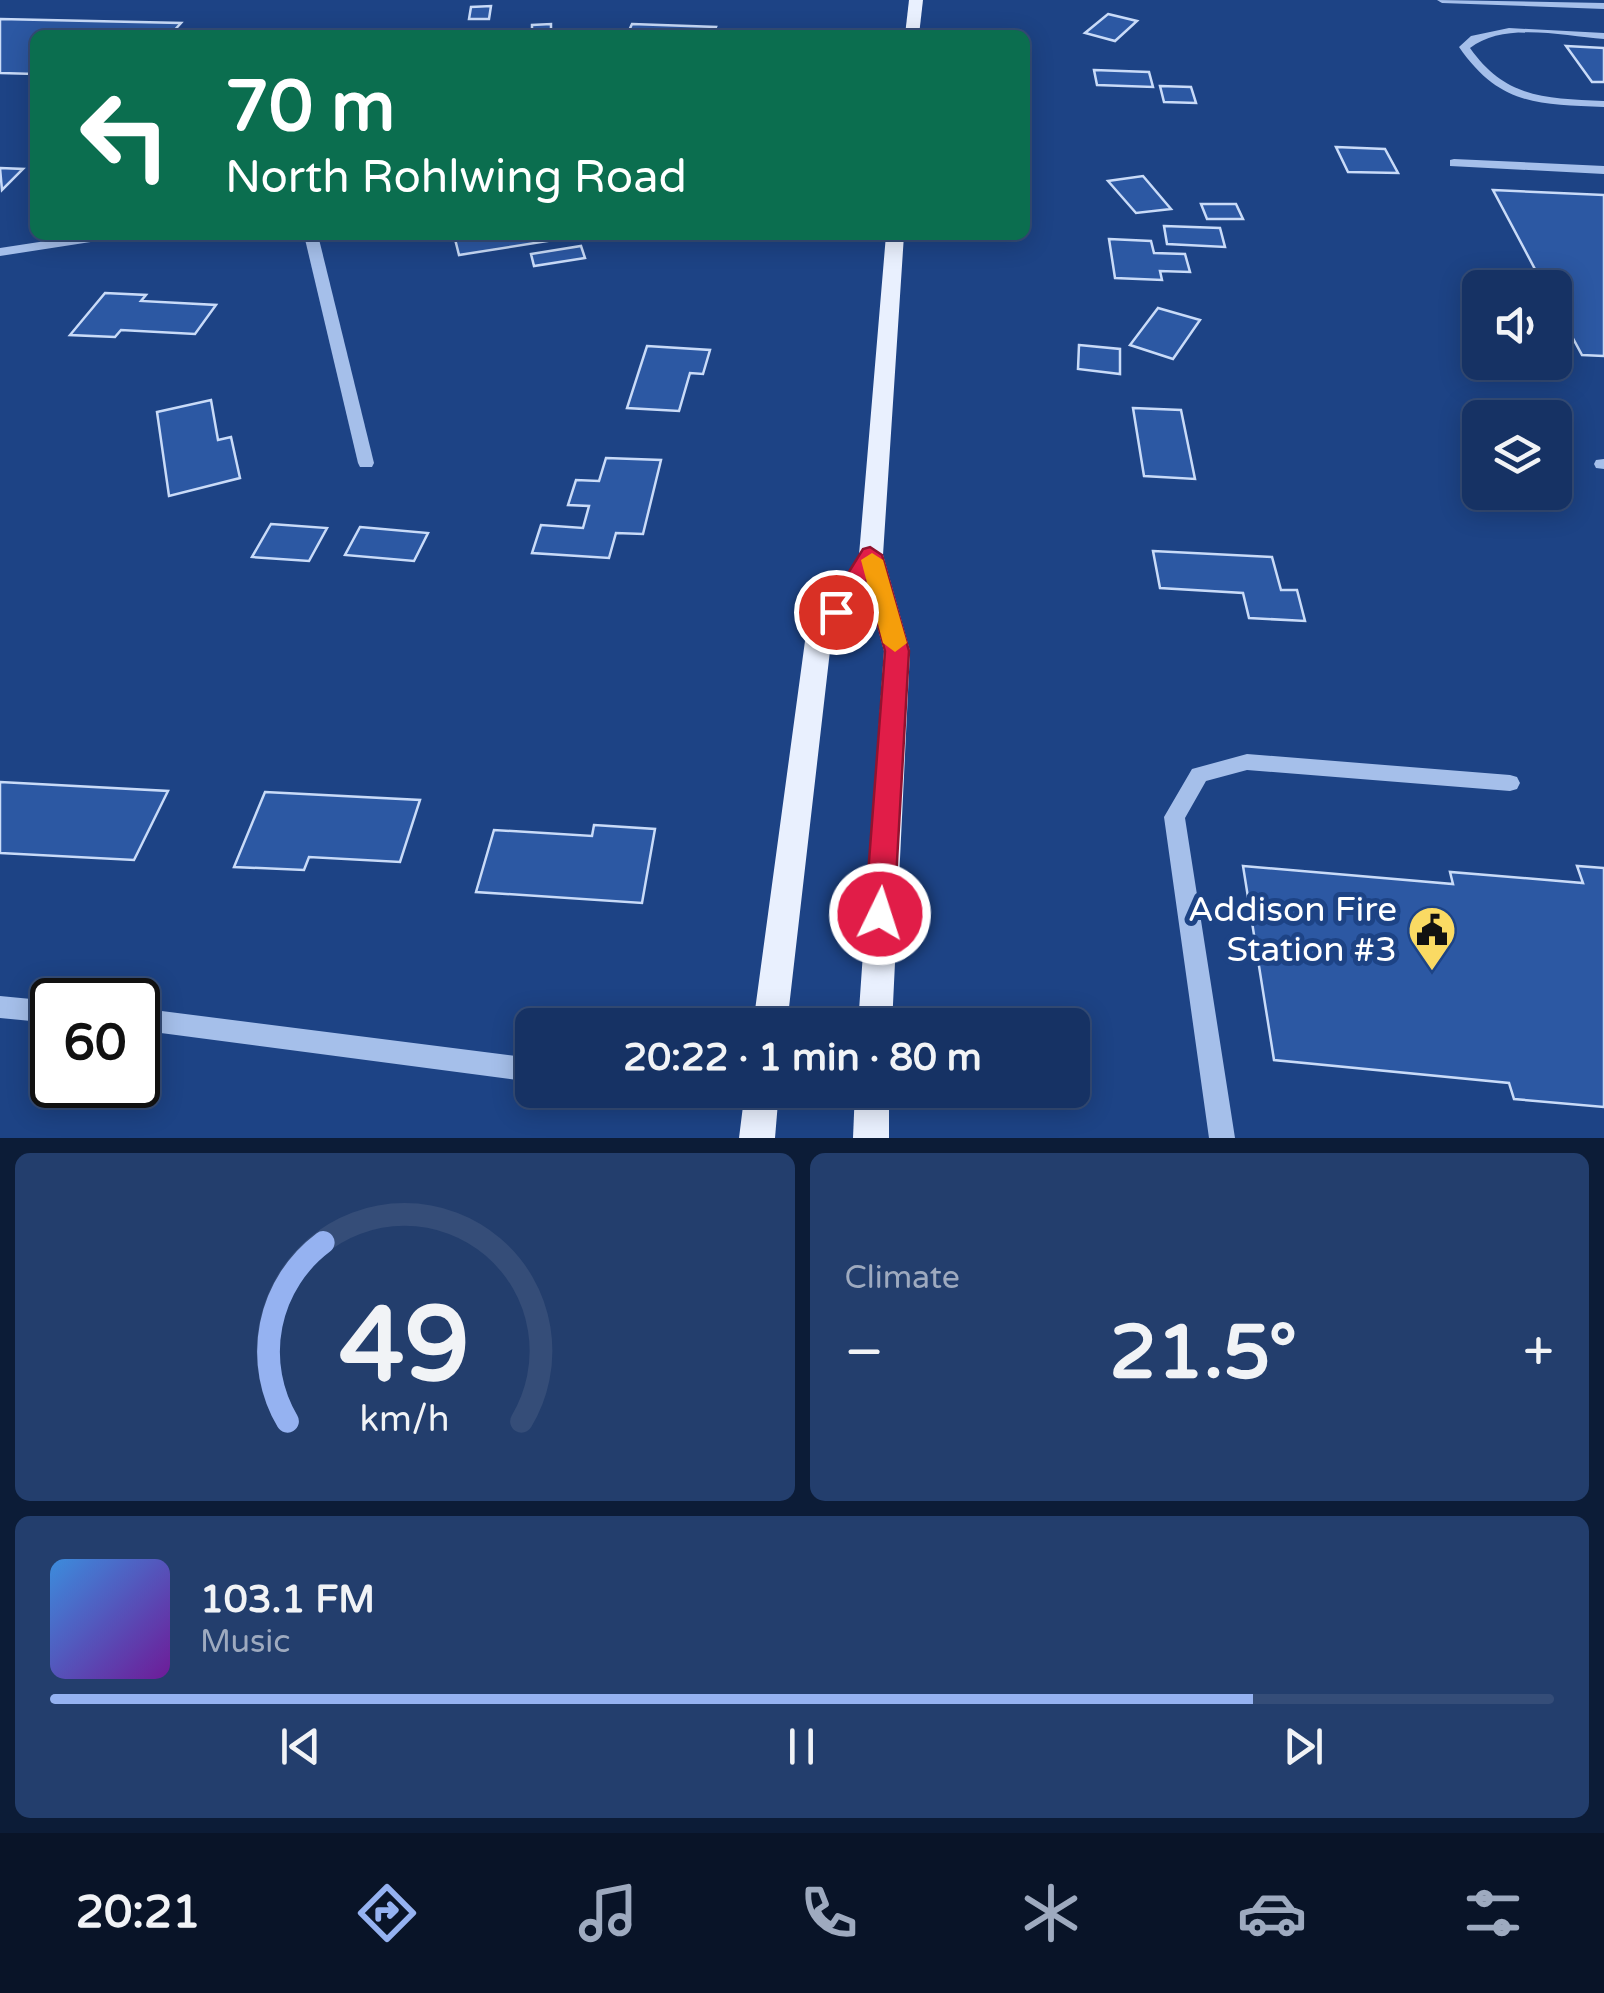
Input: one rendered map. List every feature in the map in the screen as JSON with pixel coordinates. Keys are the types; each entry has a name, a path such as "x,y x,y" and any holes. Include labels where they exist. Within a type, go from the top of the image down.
{"main road":[{"path":"913,30 916,0"},
{"path":"876,1008 897,651 870,555 895,240"},
{"path":"772,1008 818,640 870,555"},
{"path":"757,1138 760,1108"},
{"path":"871,1138 872,1108"}],"street":[{"path":"1442,0 1604,6"},
{"path":"1604,36 1494,31 1473,36 1464,47 1488,80 1503,90 1535,99 1604,104"},
{"path":"1454,163 1604,170"},
{"path":"0,252 78,240"},
{"path":"312,240 366,463"},
{"path":"1228,1137 1174,816 1199,775 1246,762 1510,783"},
{"path":"0,1007 30,1010"},
{"path":"160,1023 515,1068"}],"building":[{"path":"491,6 489,19 469,19 471,7"},
{"path":"1108,14 1137,21 1115,41 1085,33"},
{"path":"0,19 181,23 175,30 30,30 30,74 0,73"},
{"path":"551,24 551,30 532,30 532,25"},
{"path":"632,24 716,27 715,30 629,30"},
{"path":"1566,46 1604,48 1604,82 1592,82"},
{"path":"1094,70 1149,72 1153,87 1097,85"},
{"path":"1160,86 1191,87 1196,103 1164,102"},
{"path":"1336,147 1385,149 1398,173 1348,172"},
{"path":"0,168 23,169 2,190"},
{"path":"1143,176 1171,209 1136,213 1108,181"},
{"path":"1493,190 1604,195 1604,356 1582,355 1572,336 1572,270 1535,270"},
{"path":"1201,204 1236,204 1243,219 1207,219"},
{"path":"1164,226 1220,228 1225,247 1167,244"},
{"path":"1109,239 1151,241 1154,253 1185,254 1190,272 1160,271 1162,280 1115,278"},
{"path":"455,240 554,240 459,255"},
{"path":"581,246 585,258 534,266 531,254"},
{"path":"105,293 146,295 141,301 216,305 195,334 121,330 115,337 70,335"},
{"path":"1158,308 1200,320 1173,359 1130,345"},
{"path":"1079,345 1120,349 1120,374 1078,369"},
{"path":"647,346 710,350 703,374 690,373 679,411 627,408"},
{"path":"211,400 218,440 231,437 240,478 169,496 157,412"},
{"path":"1133,408 1181,410 1195,479 1144,476"},
{"path":"606,458 661,460 643,534 616,533 609,558 532,553 541,525 583,528 589,506 568,505 576,480 599,481"},
{"path":"271,524 327,528 309,561 252,557"},
{"path":"360,527 428,533 414,561 345,555"},
{"path":"1153,551 1272,557 1281,590 1297,590 1305,621 1249,618 1243,593 1160,588"},
{"path":"0,782 168,791 134,860 0,853"},
{"path":"265,792 420,800 400,862 309,857 304,870 234,867"},
{"path":"594,825 655,829 642,903 476,892 494,830 592,836"},
{"name":"Addison Fire Station #3","path":"1243,866 1453,884 1450,872 1583,883 1577,866 1604,868 1604,1107 1514,1099 1509,1083 1274,1060"}],"slow traffic":[{"path":"872,560 895,643"}],"place":[{"name":"Addison Fire Station #3","path":"1432,972"}],"route":[{"path":"836,612 870,555 897,651 880,914"}]}
